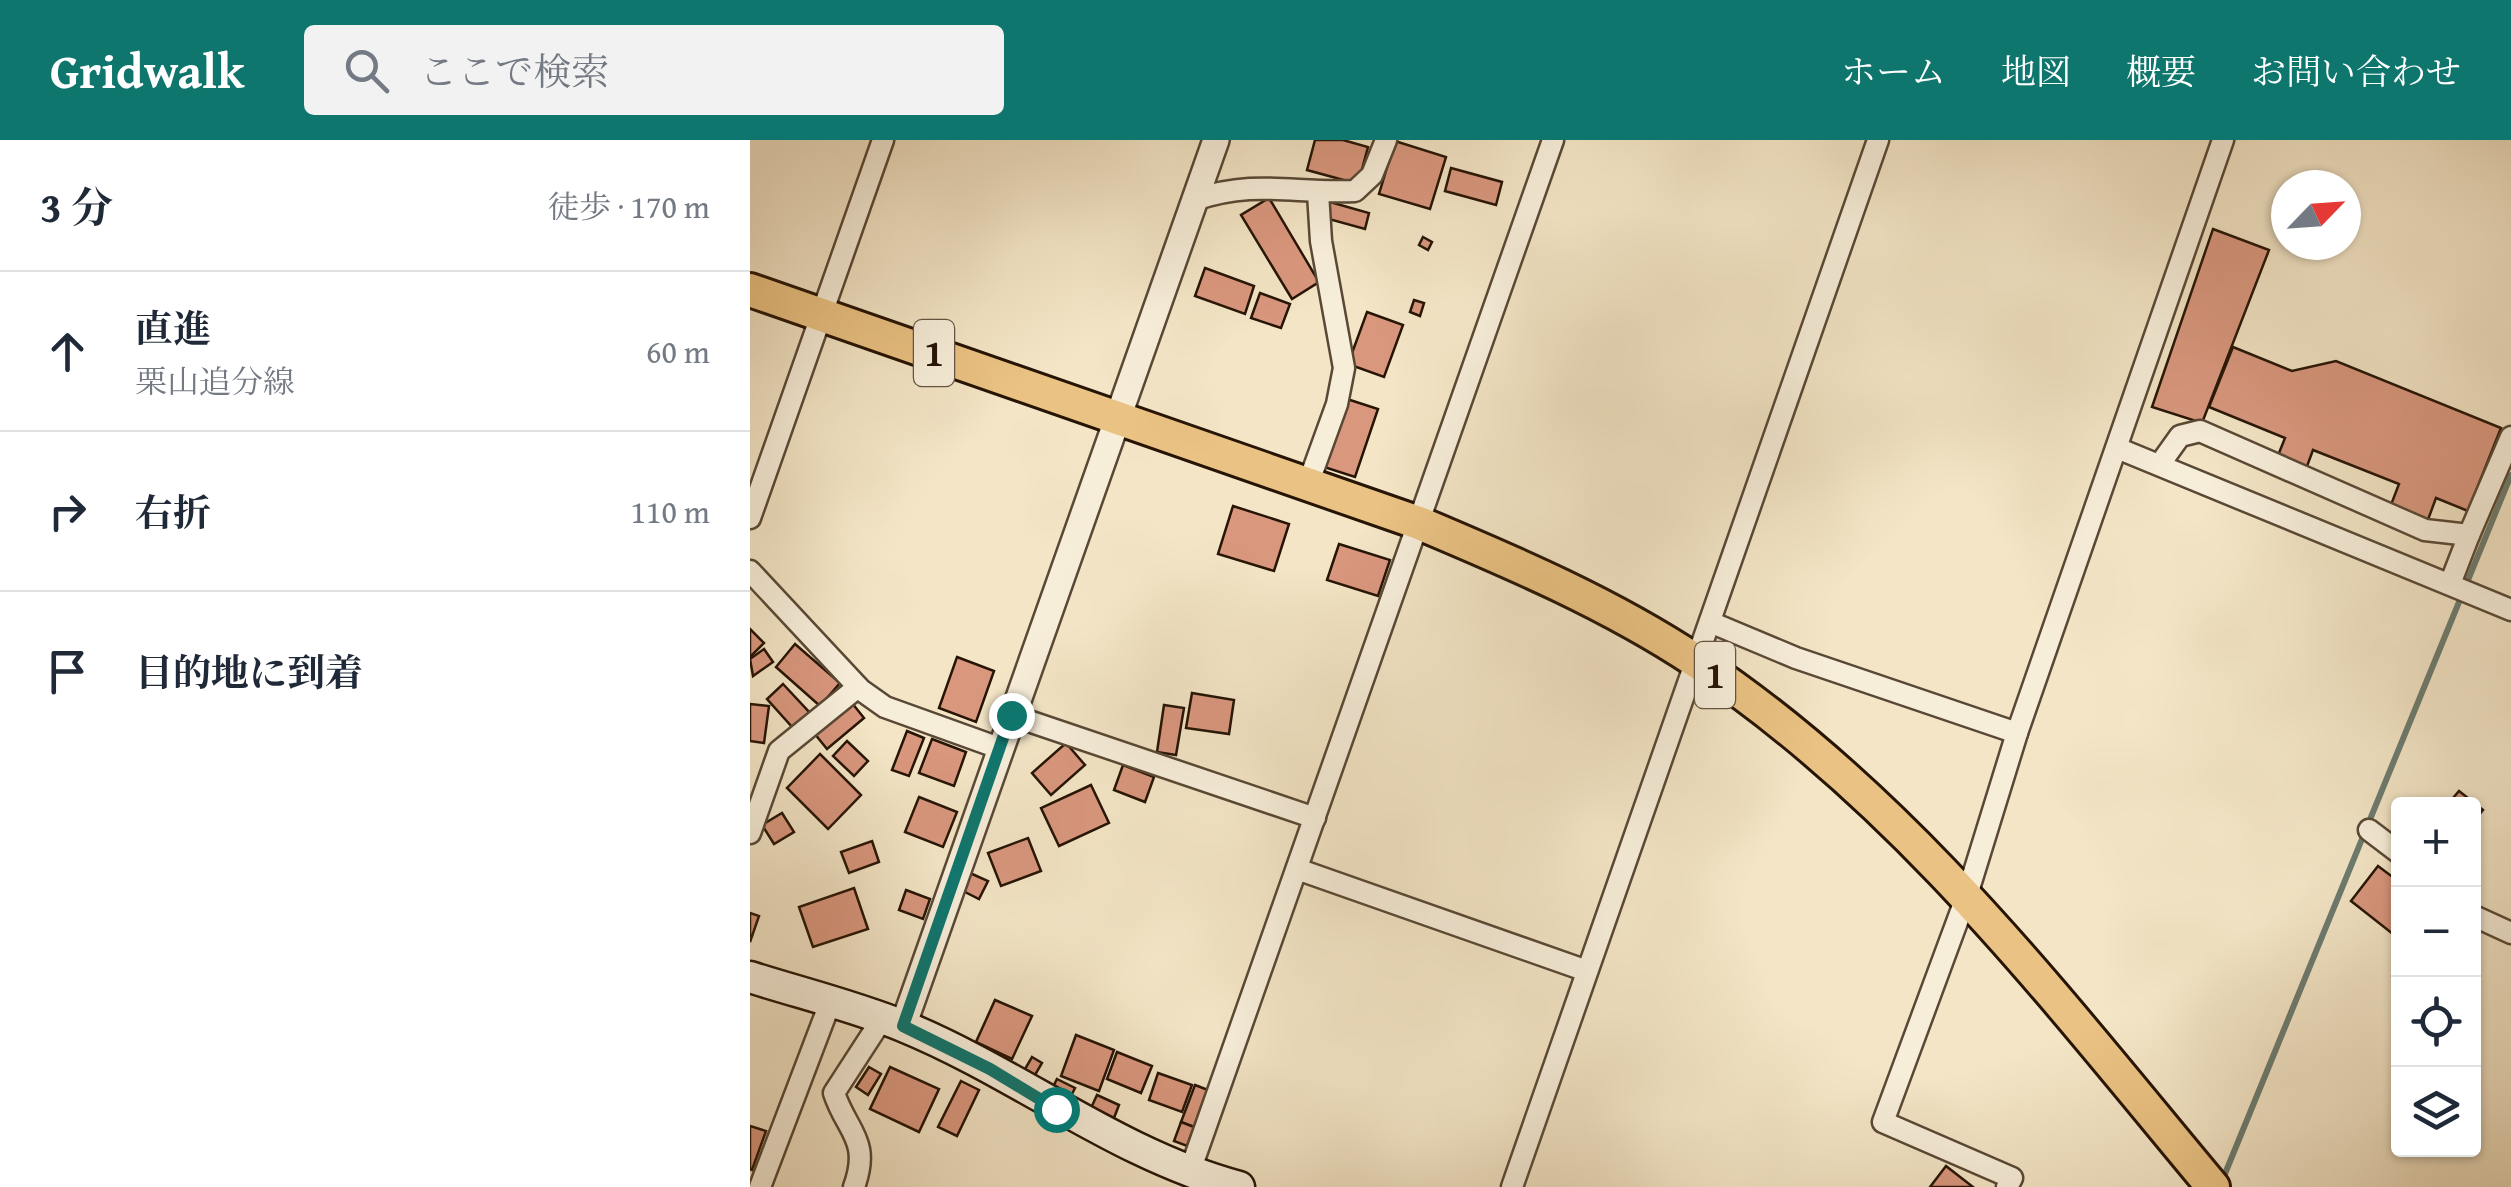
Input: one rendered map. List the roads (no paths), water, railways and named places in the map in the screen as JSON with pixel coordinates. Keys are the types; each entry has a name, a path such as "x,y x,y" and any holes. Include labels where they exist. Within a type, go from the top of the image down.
{"main road":[{"name":"1","path":"750,290 1419,524 1523,567 1695,660 1793,732 1968,894 2213,1187"},
{"path":"750,977 892,1023 990,1069 1126,1147 1189,1174 1240,1187"}],"street":[{"path":"750,518 883,140"},
{"path":"854,1187 861,1157 857,1134 834,1093 892,1023 999,748 1216,140"},
{"path":"1194,200 1224,190 1278,185 1318,193 1355,191 1372,174 1386,140"},
{"path":"1189,1174 1552,140"},
{"path":"1512,1187 1878,140"},
{"path":"2007,1187 2012,1178 1882,1122 1968,894 2017,733 2223,140"},
{"path":"1308,484 1338,404 1344,368 1321,241 1318,193"},
{"path":"2160,464 2180,436 2200,432 2425,530 2470,535"},
{"path":"2450,584 2511,438"},
{"path":"2118,448 2511,610"},
{"path":"750,571 858,686 885,707 999,748"},
{"path":"1710,622 1796,658 2017,733"},
{"path":"750,833 779,752 858,686"},
{"path":"1011,715 1315,818"},
{"path":"2369,830 2391,847"},
{"path":"1297,869 1587,971"},
{"path":"2481,919 2511,933"},
{"path":"760,1187 830,1003"}],"waterway":[{"path":"2222,1181 2511,475"}]}
